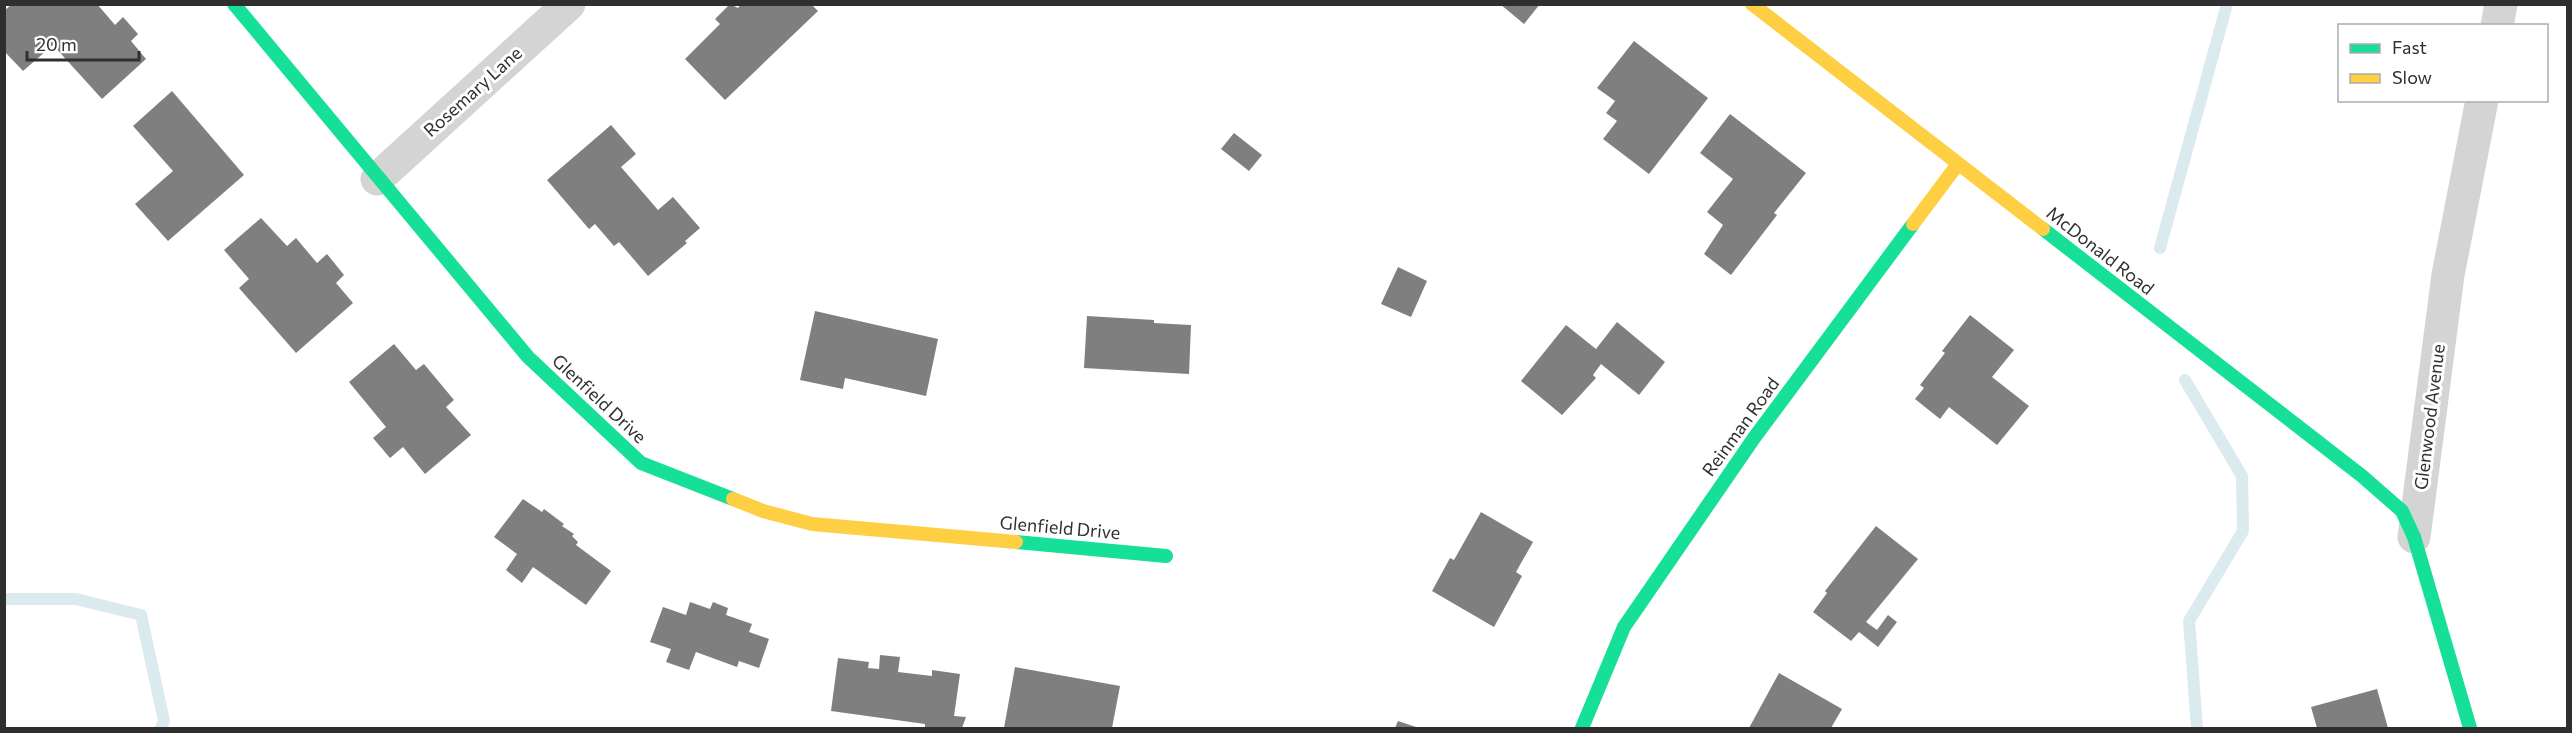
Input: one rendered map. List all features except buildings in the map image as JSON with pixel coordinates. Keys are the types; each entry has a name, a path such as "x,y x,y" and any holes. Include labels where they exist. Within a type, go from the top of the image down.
{"street":[{"name":"Glenfield Drive","path":"234,4 377,179 528,357 641,463 763,510 812,524 1166,556"},
{"name":"Rosemary Lane","path":"377,179 569,4"},
{"name":"McDonald Road","path":"1752,4 2362,476 2402,511 2414,537"},
{"path":"2497,24 2501,4"},
{"name":"Glenwood Avenue","path":"2470,729 2414,537 2448,275 2482,102"},
{"name":"Reinman Road","path":"1582,729 1623,627 1754,438 1958,164"}],"waterway":[{"path":"2160,248 2227,4"},
{"path":"2185,380 2242,476 2243,531 2189,621 2197,728"},
{"path":"4,599 76,599 141,615 164,721 161,728"}],"traffic: fast":[{"path":"234,4 528,357 641,463 733,499"},
{"path":"1582,728 1624,627 1754,438 1913,224"},
{"path":"2043,229 2362,476 2402,511 2414,537 2470,728"},
{"path":"1016,542 1166,556"}],"traffic: slow":[{"path":"1752,4 2043,229"},
{"path":"1913,224 1958,164"},
{"path":"733,499 763,511 812,524 1016,542"}]}
